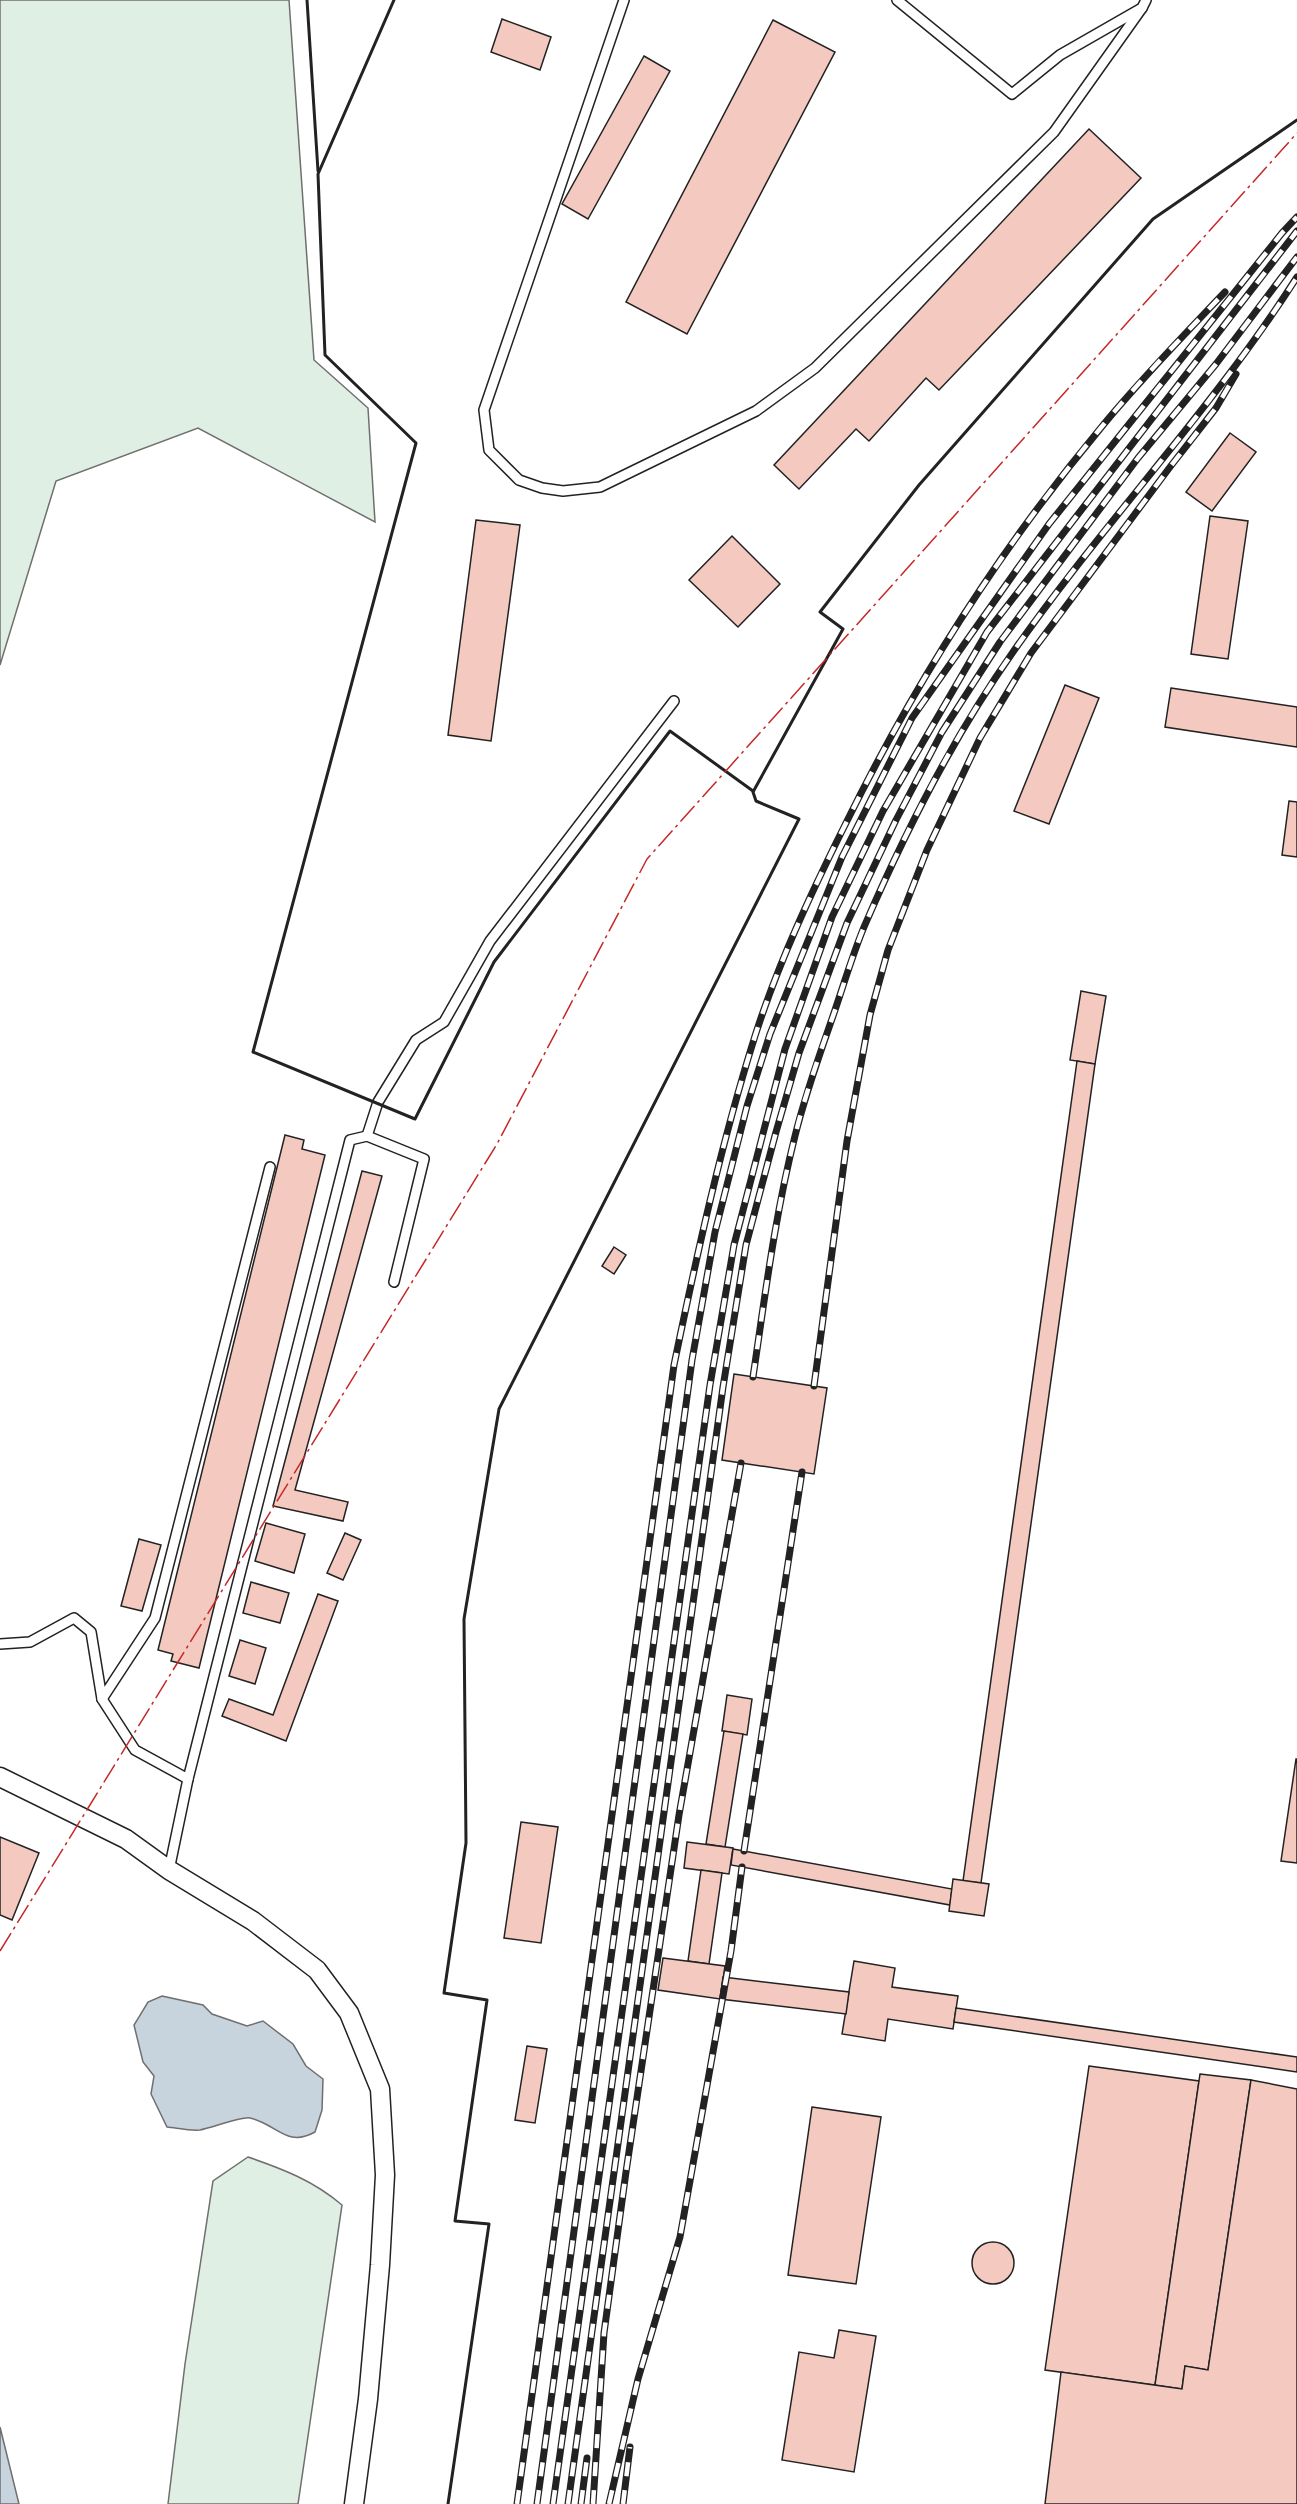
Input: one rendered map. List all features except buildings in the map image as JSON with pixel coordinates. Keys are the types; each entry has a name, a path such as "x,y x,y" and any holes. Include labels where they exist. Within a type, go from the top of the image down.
{"street":[{"path":"0,1777 126,1839 169,1870 253,1921 317,1970 350,2013 380,2089 385,2175 380,2265 368,2399 354,2504"}],"lane":[{"path":"624,0 484,410 489,450 519,480 542,488 563,491 600,487 756,411 814,368 1054,132 1144,4"},
{"path":"897,0 1012,94 1060,55 1144,4"},
{"path":"367,1136 378,1102 416,1040 444,1022 490,941 674,702"},
{"path":"169,1870 188,1779 350,1140 367,1136 424,1159 394,1282"},
{"path":"102,1700 155,1618 270,1167"},
{"path":"0,1644 30,1642 74,1618 90,1632 102,1700 135,1750 188,1779"}],"green space":[{"path":"0,0 289,0 314,360 368,408 375,522 198,428 56,481 0,665"},
{"path":"248,2157 298,2176 342,2205 298,2504 168,2504 185,2364 213,2181"}],"shaded area":[{"path":"162,1996 203,2005 212,2014 247,2026 263,2021 293,2044 306,2066 323,2079 322,2110 315,2132 305,2136 289,2136 250,2118 200,2130 167,2127 151,2094 154,2076 143,2062 134,2025 148,2002"},
{"path":"0,2427 19,2504 0,2504"}],"railway":[{"path":"537,2504 692,1360 715,1232 747,1106 770,1034 842,857 912,718 1049,524 1297,217"},
{"path":"553,2504 710,1385 734,1245 785,1049 832,917 883,811 987,632 1297,231"},
{"path":"568,2504 723,1387 746,1245 799,1053 847,923 896,820 942,732 1000,642 1138,458 1216,364 1297,257"},
{"path":"753,1377 776,1226 803,1106 860,938 913,821 970,717 1013,652 1048,604 1230,373 1297,277"},
{"path":"517,2504 674,1365 710,1199 755,1036 785,953 834,847 874,768 932,665 997,565 1067,470 1148,373 1225,292"},
{"path":"814,1386 847,1141 870,1015 888,950 927,850 980,738 1031,653 1216,408 1236,374"},
{"path":"593,2504 604,2333 626,2172 679,1815 741,1463"},
{"path":"744,1851 802,1472"},
{"path":"609,2504 638,2379 680,2237 731,1951 742,1867"},
{"path":"623,2504 630,2447"},
{"path":"581,2504 587,2458"}],"wall":[{"path":"307,0 318,171"},
{"path":"394,0 318,174 325,355 416,443 253,1052 415,1119 494,962 670,731 753,791"},
{"path":"448,2504 489,2224 455,2221 487,2000 444,1993 466,1843 464,1619 499,1409 799,819 756,801 753,792 843,629 820,612 919,485 1153,219 1297,120"}],"power":[{"path":"0,1951 497,1144 647,859 1297,133"}]}
